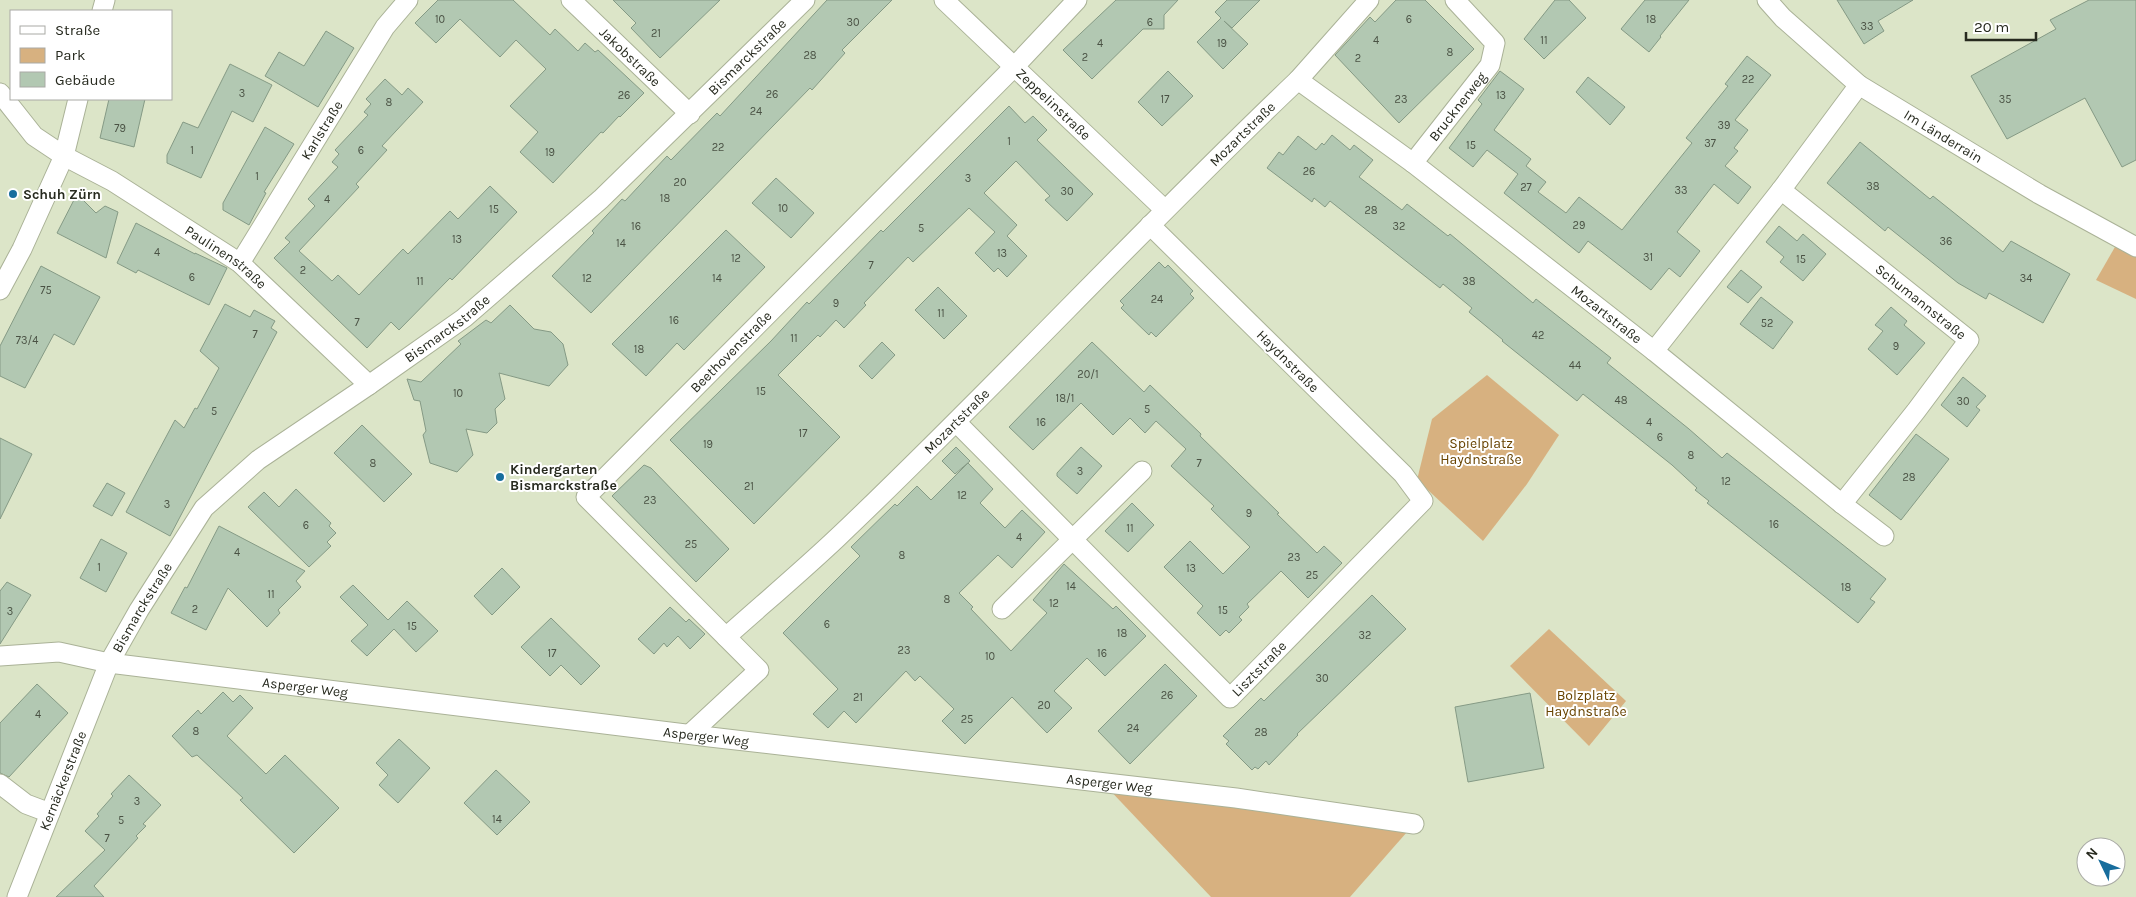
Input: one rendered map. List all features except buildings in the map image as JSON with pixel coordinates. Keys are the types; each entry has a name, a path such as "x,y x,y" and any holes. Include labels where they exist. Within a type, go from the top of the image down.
{"street":[{"name":"Karlstraße","path":"240,263 385,27 408,0"},
{"name":"Jakobstraße","path":"571,0 690,114"},
{"name":"Bismarckstraße","path":"108,663 139,610 204,508 258,460 464,318 601,199 805,0"},
{"name":"Zeppelinstraße","path":"944,0 1164,209"},
{"path":"1014,67 1077,0"},
{"path":"1298,80 1369,0"},
{"name":"Brucknerweg","path":"1412,163 1490,65 1495,43 1455,0"},
{"name":"Im Länderrain","path":"1767,0 1783,18 1860,85 2039,194 2136,247"},
{"name":"Beethovenstraße","path":"726,637 586,497 1014,67"},
{"name":"Mozartstraße","path":"726,637 836,540 956,422 1164,209 1298,80 1412,163 1654,351 1781,190 1860,85"},
{"name":"Paulinenstraße","path":"0,93 34,136 64,156 112,181 240,263 369,385"},
{"path":"0,290 22,249 64,156 78,100"},
{"name":"Schumannstraße","path":"1781,190 1969,340 1916,411 1842,504"},
{"name":"Haydnstraße","path":"1150,225 1403,474 1423,501"},
{"path":"1654,351 1884,536"},
{"name":"Lisztstraße","path":"956,422 1230,698 1423,501"},
{"path":"1002,609 1142,470"},
{"path":"690,734 759,670 726,637"},
{"name":"Asperger Weg","path":"0,656 59,652 108,663 1236,798 1414,824"},
{"name":"Kernäckerstraße","path":"17,897 108,663"},
{"path":"0,784 26,804 50,813"}],"green space":[{"path":"2119,240 2136,247 2136,299 2096,280"},
{"name":"Spielplatz Haydnstraße","path":"1487,375 1559,435 1527,484 1483,541 1417,480 1432,419"},
{"name":"Bolzplatz Haydnstraße","path":"1549,629 1626,701 1589,746 1510,666"},
{"path":"1104,784 1414,824 1350,897 1211,897"}],"place":[{"name":"Schuh Zürn","path":"13,194"},
{"name":"Kindergarten Bismarckstraße","path":"500,477"}]}
